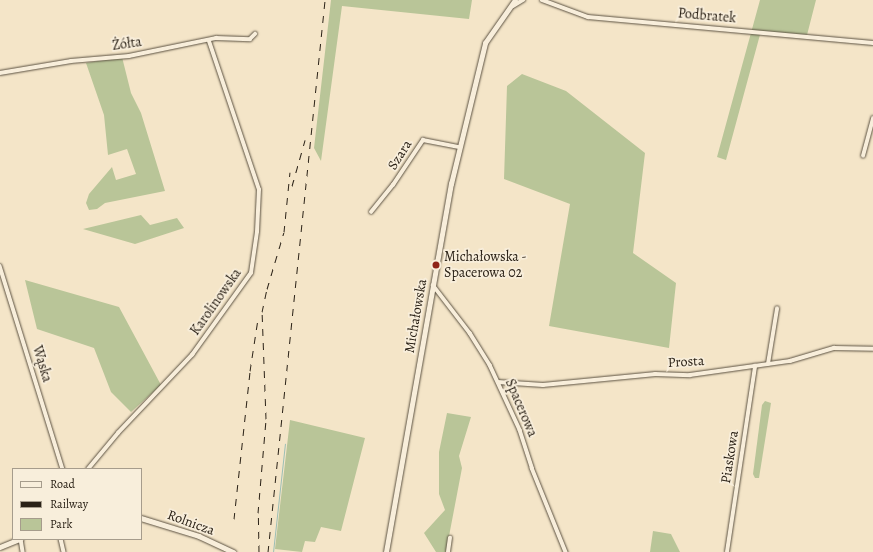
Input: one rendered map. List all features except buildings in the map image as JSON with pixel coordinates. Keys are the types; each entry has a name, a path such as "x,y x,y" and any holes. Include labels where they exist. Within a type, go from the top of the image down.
{"street":[{"name":"Michałowska","path":"386,552 433,284 460,147 485,43 493,30 513,6 515,0"},
{"path":"513,6 523,0"},
{"name":"Podbratek","path":"542,0 588,17 873,43"},
{"name":"Żółta","path":"0,73 71,61 129,56 223,37 250,39 255,34"},
{"name":"Karolinowska","path":"89,468 118,433 192,354 251,273 258,232 258,190 209,41"},
{"path":"863,156 873,118"},
{"name":"Szara","path":"371,212 393,185 423,140 460,147"},
{"name":"Wąska","path":"0,266 63,468"},
{"name":"Spacerowa","path":"433,284 470,333 498,382 520,430 532,468 566,552"},
{"path":"768,364 777,309"},
{"name":"Prosta","path":"498,382 561,384 655,374 690,374 801,359 834,348 873,349"},
{"name":"Piaskowa","path":"727,552 755,366"},
{"name":"Rolnicza","path":"142,518 199,536 233,552"},
{"path":"448,552 450,538"},
{"path":"0,547 18,540"},
{"path":"21,540 23,552"},
{"path":"61,540 64,552"}],"green space":[{"path":"331,0 472,0 469,19 342,6 321,161 314,148"},
{"path":"760,0 816,0 807,35 761,31 726,160 717,157"},
{"path":"122,57 131,93 141,113 165,191 105,203 97,209 89,210 86,203 89,194 112,167 116,180 136,174 127,149 108,155 104,115 86,63"},
{"path":"522,74 566,91 645,153 633,253 676,283 669,348 549,326 570,204 504,179 507,86"},
{"path":"141,215 150,225 177,218 184,228 135,244 83,229"},
{"path":"25,280 119,307 161,385 131,412 111,392 94,348 37,329"},
{"path":"765,401 771,403 759,478 755,478 753,474 762,405"},
{"path":"447,413 471,417 459,456 462,468 446,552 436,552 424,533 445,510 439,494 439,452"},
{"path":"290,420 365,438 341,531 321,527 315,542 305,541 302,552 275,549"},
{"path":"653,531 671,534 680,552 650,552"}],"waterway":[{"path":"273,552 285,444"}],"railway":[{"path":"268,552 325,0"},
{"path":"292,186 305,140"},
{"path":"259,552 258,513 266,419 262,312 267,289 284,232 290,172"},
{"path":"234,519 250,371 258,319"}],"place":[{"name":"Michałowska - Spacerowa 02","path":"436,265"}]}
